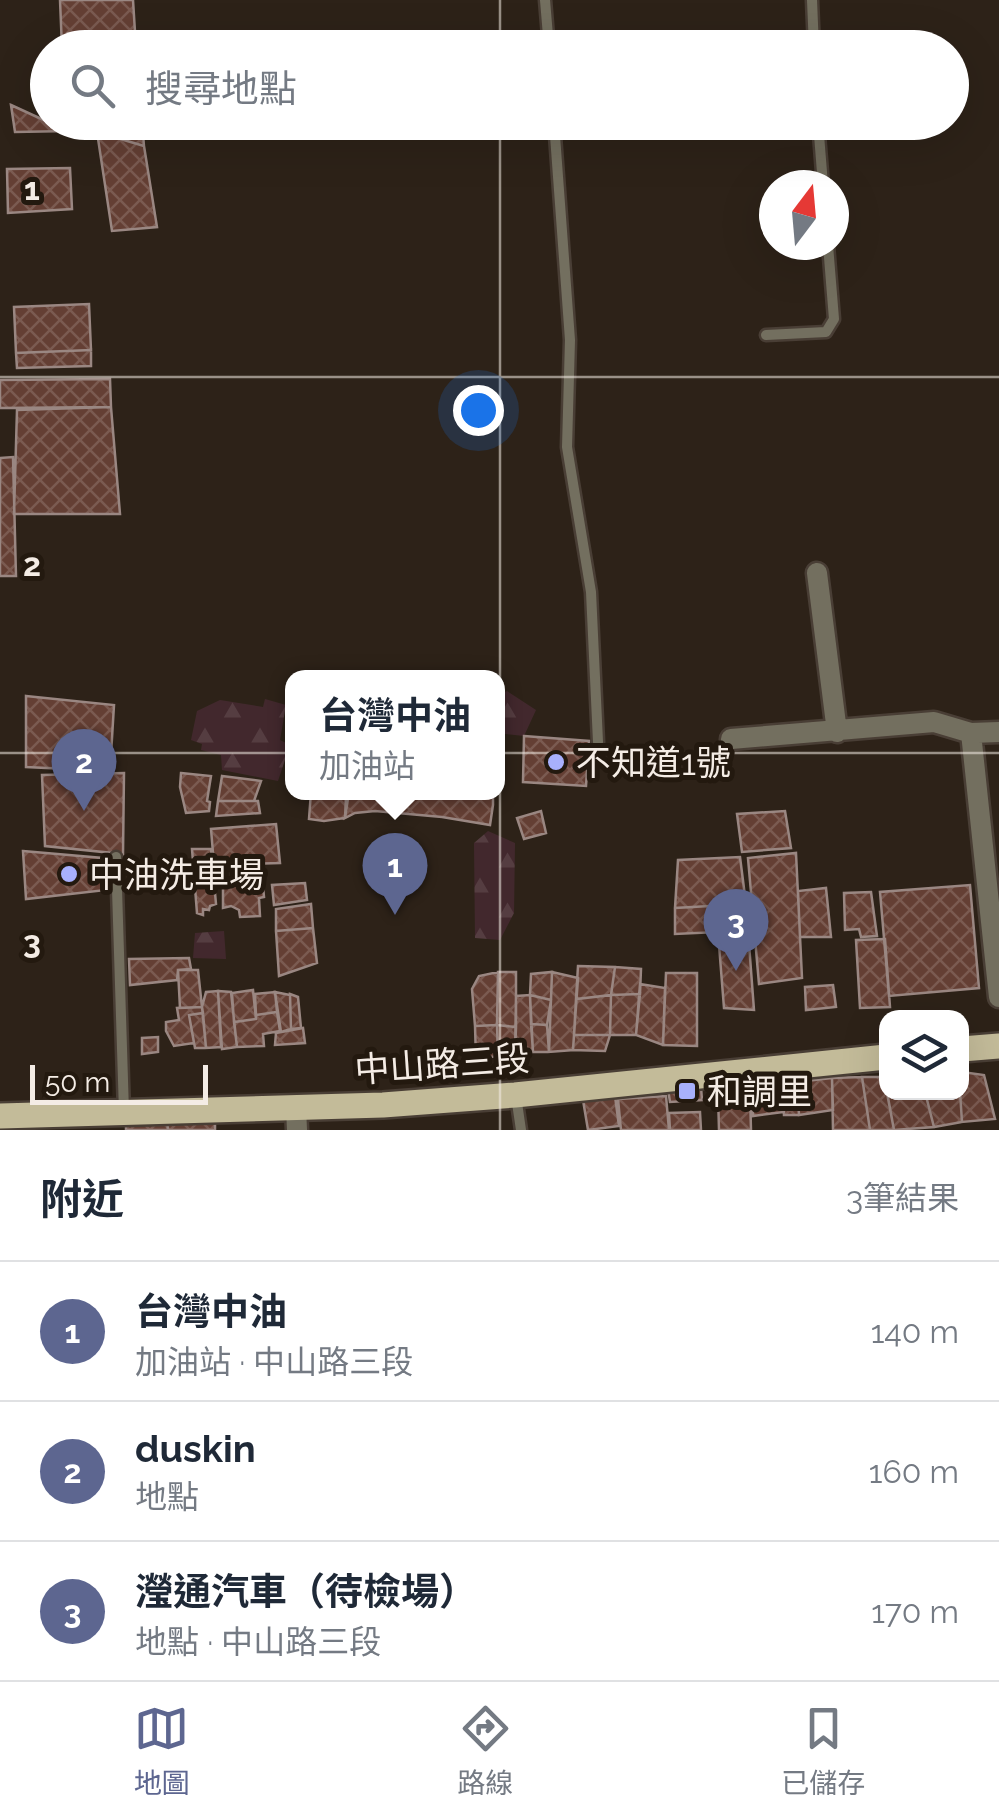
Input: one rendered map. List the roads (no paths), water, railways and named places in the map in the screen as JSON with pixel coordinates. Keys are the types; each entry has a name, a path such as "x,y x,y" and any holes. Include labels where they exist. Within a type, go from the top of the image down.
{"main road":[{"path":"969,1049 999,1046"},
{"name":"中山路三段","path":"0,1116 124,1113 296,1118 383,1105 879,1058"}],"street":[{"path":"817,573 837,732"},
{"path":"731,740 934,722 971,732 999,732"},
{"path":"971,732 999,998"}],"lane":[{"path":"545,0 547,30"},
{"path":"812,0 813,30"},
{"path":"555,140 570,340 567,447 592,592 598,742"},
{"path":"819,140 822,170"},
{"path":"766,335 826,332 831,327 834,319 829,260"},
{"path":"116,857 124,1113"},
{"path":"516,1095 521,1130"}],"place":[{"name":"不知道1號","path":"556,762"},
{"name":"duskin","path":"84,811"},
{"name":"中油洗車場","path":"69,874"},
{"name":"台灣中油","path":"395,915"},
{"name":"瀅通汽車（待檢場）","path":"736,971"},
{"name":"和調里","path":"687,1091"}]}
